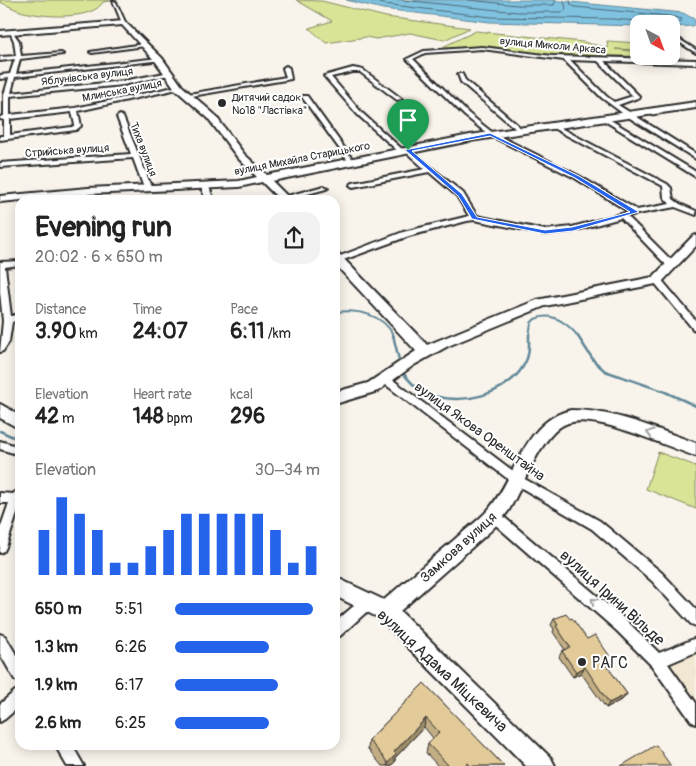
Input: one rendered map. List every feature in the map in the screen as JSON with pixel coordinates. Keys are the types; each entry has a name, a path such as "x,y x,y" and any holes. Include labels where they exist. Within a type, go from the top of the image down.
{"street":[{"path":"114,2 124,23 159,60 183,92 211,116 240,156 281,195"},
{"path":"0,33 124,23"},
{"path":"7,137 3,118 20,49 17,39 12,32"},
{"path":"680,41 696,52"},
{"path":"92,52 143,45"},
{"name":"вулиця Миколи Аркаса","path":"490,134 467,115 410,59 426,52 482,48 565,58 696,62"},
{"path":"0,59 61,54"},
{"path":"565,58 599,92 614,104 696,157"},
{"path":"0,77 159,60"},
{"path":"600,60 637,97 634,100 614,104"},
{"name":"Млинська вулиця","path":"0,138 76,128 78,126 75,110 183,92 289,78 286,68"},
{"path":"399,99 364,72 353,70 327,76 360,114 460,195 474,218"},
{"name":"Яблунівська вулиця","path":"7,96 123,83 170,74"},
{"path":"460,75 463,81 490,106 519,129"},
{"path":"305,97 351,161"},
{"name":"вулиця Михайла Старицького","path":"92,195 148,188 239,184 490,134 696,105"},
{"path":"3,118 75,110"},
{"name":"Тиха вулиця","path":"120,117 148,188"},
{"path":"602,117 696,175"},
{"path":"551,125 665,185 668,189 668,197 677,205 696,214"},
{"path":"490,134 577,177 636,212"},
{"name":"Стрийська вулиця","path":"0,166 136,156"},
{"path":"353,185 431,170"},
{"path":"205,186 208,195"},
{"path":"299,195 324,188"},
{"name":"вулиця Михайла Старицького","path":"0,199 15,198"},
{"path":"340,259 406,234 474,218 545,232 573,229 622,215 677,205"},
{"path":"622,215 672,266"},
{"path":"340,397 373,387 425,352 542,303 657,280 696,239"},
{"path":"0,349 6,340 7,320 0,265 15,264"},
{"path":"340,264 425,352"},
{"path":"657,280 696,327"},
{"path":"7,320 15,318"},
{"name":"вулиця Якова Оренштайна","path":"390,376 517,480 596,525 657,577 696,619"},
{"path":"0,410 15,420"},
{"name":"Замкова вулиця","path":"377,607 494,516 505,502 535,448 549,428 559,420 571,416 594,417 696,450"},
{"path":"0,445 15,450"},
{"path":"0,498 15,497"},
{"path":"0,546 15,505"},
{"name":"вулиця Ірини Вільде","path":"494,516 613,617 656,661 696,716"},
{"name":"вулиця Адама Міцкевича","path":"340,588 377,607 543,766"},
{"path":"340,628 377,607"},
{"path":"0,641 15,666"},
{"path":"656,661 696,645"},
{"path":"0,714 15,700"},
{"path":"66,750 76,766"}],"shaded area":[{"path":"696,647 696,706 663,660"}],"green space":[{"path":"0,0 116,0 103,2 98,8 90,12 58,16 14,9 0,2"},
{"path":"296,0 322,1 386,17 470,28 444,40 410,33 376,39 366,37 326,43 309,28 332,21"},
{"path":"476,31 583,42 608,48 607,41 630,42 630,50 615,49 630,51 630,56 533,54 489,46 434,51"},
{"path":"658,452 696,466 696,509 646,489"}],"water":[{"path":"346,0 550,0 683,13 694,19 695,23 693,26 680,27 680,15 630,15 630,26 490,22 383,9"}],"building":[{"name":"РАГС","path":"566,614 570,619 572,618 587,639 595,635 609,655 602,659 627,694 609,703 585,667 576,672 562,651 570,647 556,626 558,625 554,619"},
{"path":"424,683 504,766 470,766 468,763 465,766 449,766 428,744 439,732 426,718 394,752 396,754 388,763 369,740"},
{"path":"656,745 671,766 621,766"}],"waterway":[{"path":"340,311 361,312 377,318 394,336"},
{"path":"529,336 531,323 535,319 547,316 564,323 577,335"},
{"path":"393,335 400,364"},
{"path":"577,335 594,361 605,371 663,391 696,406"},
{"path":"402,372 418,388 438,397 452,399 482,396 508,383 518,373 528,355 529,336"},
{"path":"0,431 15,438"}],"place":[{"name":"Дитячий садок №18 \"Ластівка\"","path":"222,103"},
{"name":"РАГС","path":"582,662"}],"route":[{"path":"490,134 577,177 636,212 573,229 545,232 524,230 474,218 472,211 460,195 408,150 490,134"}]}
